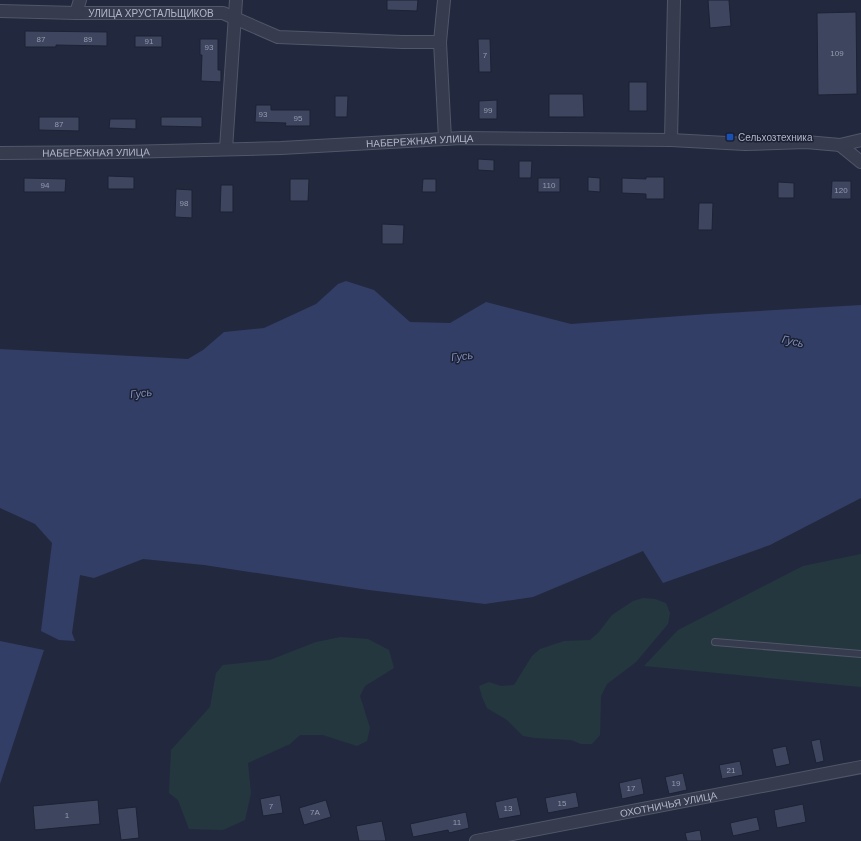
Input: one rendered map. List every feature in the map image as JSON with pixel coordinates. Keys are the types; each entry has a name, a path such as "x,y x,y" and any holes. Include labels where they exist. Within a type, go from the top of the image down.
{"street":[{"path":"76,14 80,0"},
{"path":"226,149 236,0"},
{"path":"444,0 440,42 445,139"},
{"path":"670,140 674,0"},
{"name":"УЛИЦА ХРУСТАЛЬЩИКОВ","path":"0,11 76,14 224,13 278,37 440,42"},
{"name":"НАБЕРЕЖНАЯ УЛИЦА","path":"0,153 281,148 462,138 670,140 745,144 806,142 840,145 861,140"},
{"path":"840,145 861,162"},
{"name":"ОХОТНИЧЬЯ УЛИЦА","path":"476,841 861,767"}],"lane":[{"path":"716,642 861,654"}],"shaded area":[{"path":"861,554 861,687 644,666 678,630 803,566"},
{"path":"643,598 655,599 666,603 670,613 668,624 636,662 607,684 601,696 600,735 592,744 581,744 571,740 523,736 507,720 487,708 479,686 489,682 501,686 514,685 532,656 540,649 564,641 590,640 599,632 612,615 633,601"},
{"path":"341,637 368,639 389,650 394,668 365,686 360,696 370,728 367,741 357,746 323,735 300,735 290,744 248,763 251,793 245,820 223,830 189,829 178,800 169,793 171,750 210,707 216,673 223,665 270,660 316,642"}],"water":[{"name":"Гусь","path":"346,281 374,290 410,322 450,323 486,302 571,324 861,305 861,498 770,545 663,583 643,551 533,597 485,604 369,590 204,565 143,559 94,578 80,575 72,633 75,641 59,640 41,631 52,543 35,524 0,508 0,349 188,359 203,350 224,332 264,328 316,304 338,284"},
{"path":"0,641 44,650 0,784"}],"building":[{"path":"387,0 418,0 417,11 387,10"},
{"path":"708,0 729,0 731,26 710,28"},
{"path":"856,12 857,94 818,95 817,13"},
{"path":"25,31 107,32 107,46 56,45 56,47 25,47"},
{"path":"135,36 162,36 162,47 135,47"},
{"path":"200,39 218,39 218,70 221,70 221,82 201,81 202,55 200,55"},
{"path":"478,39 490,39 491,72 479,72"},
{"path":"629,82 647,82 647,111 629,111"},
{"path":"549,94 583,94 584,117 549,117"},
{"path":"335,96 348,96 347,117 335,117"},
{"path":"497,100 497,119 479,119 479,101"},
{"path":"256,105 271,105 271,110 310,110 310,126 285,126 286,123 255,122"},
{"path":"39,117 79,117 79,131 39,130"},
{"path":"161,117 202,117 202,127 161,126"},
{"path":"110,119 136,119 136,129 109,128"},
{"path":"478,159 494,160 494,171 478,170"},
{"path":"519,161 532,161 531,178 519,178"},
{"path":"108,176 134,177 134,189 108,189"},
{"path":"588,177 600,178 600,192 588,191"},
{"path":"646,177 664,177 664,199 646,199 646,194 622,193 622,178 646,179"},
{"path":"24,178 66,179 65,192 24,192"},
{"path":"538,178 560,178 560,192 538,192"},
{"path":"290,179 309,179 308,201 290,201"},
{"path":"423,179 436,179 436,192 422,192"},
{"path":"832,181 851,181 851,199 831,199"},
{"path":"778,182 794,183 794,198 778,198"},
{"path":"221,185 233,185 233,212 220,212"},
{"path":"176,189 192,190 192,218 175,217"},
{"path":"699,203 713,203 712,230 698,230"},
{"path":"382,224 404,225 403,244 382,244"},
{"path":"820,739 824,761 816,763 811,741"},
{"path":"786,746 790,764 776,767 772,749"},
{"path":"740,761 743,775 722,779 719,765"},
{"path":"683,773 687,790 669,794 665,777"},
{"path":"641,778 644,794 622,799 619,783"},
{"path":"576,792 579,807 548,813 545,798"},
{"path":"280,795 283,813 263,816 260,799"},
{"path":"517,797 521,815 499,819 495,802"},
{"path":"98,800 100,824 35,830 33,806"},
{"path":"326,800 331,817 304,825 299,808"},
{"path":"803,804 806,822 777,828 774,810"},
{"path":"136,807 139,838 121,840 117,809"},
{"path":"466,812 469,828 449,833 448,830 413,837 410,824"},
{"path":"757,817 760,830 733,836 730,823"},
{"path":"382,821 386,841 359,841 356,826"},
{"path":"700,830 702,841 687,841 685,833"}],"place":[{"name":"Сельхозтехника","path":"730,137"}]}
